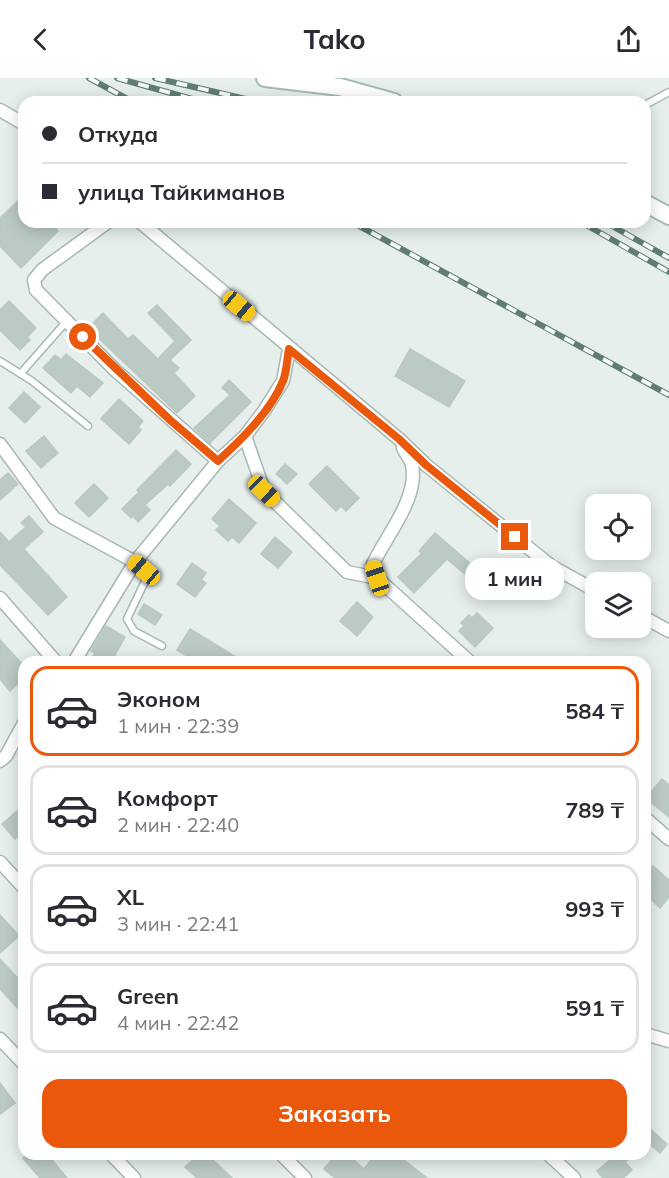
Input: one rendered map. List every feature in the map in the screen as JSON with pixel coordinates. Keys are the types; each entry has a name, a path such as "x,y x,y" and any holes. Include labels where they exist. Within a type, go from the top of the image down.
{"street":[{"path":"265,78 340,87 372,96"},
{"path":"0,110 18,120"},
{"path":"651,206 669,216"},
{"path":"100,228 42,270 34,280 36,290 154,406 218,461"},
{"path":"147,228 399,439 426,465 551,566 585,585"},
{"path":"78,656 135,562 218,461 245,436 264,411 283,381 289,349"},
{"path":"245,436 264,491 347,572 377,578 463,656"},
{"path":"377,578 373,564 411,495 412,466 399,439"},
{"path":"0,444 54,518 135,562"},
{"path":"0,598 51,656"},
{"path":"651,621 669,631"},
{"path":"0,761 6,756 18,734"},
{"path":"651,823 669,839"},
{"path":"0,862 18,882"},
{"path":"651,1036 669,1041"},
{"path":"0,1039 18,1058"},
{"path":"117,1160 134,1178"},
{"path":"287,1160 305,1178"},
{"path":"554,1160 574,1178"}],"lane":[{"path":"651,102 669,92"},
{"path":"21,373 67,321"},
{"path":"0,361 21,373 88,426"},
{"path":"135,562 144,570 147,577 128,619 134,631 162,646"}],"building":[{"path":"18,201 18,228 55,228 58,231 21,268 0,246 0,218"},
{"path":"9,301 36,328 27,337 30,340 20,350 0,330 0,310"},
{"path":"157,305 191,340 170,360 179,368 174,373 195,396 177,413 88,328 103,313 128,339 133,335 158,359 175,341 148,313"},
{"path":"410,349 465,381 449,407 395,376"},
{"path":"66,354 103,383 90,397 77,386 71,393 43,368 55,355 61,360"},
{"path":"229,380 251,402 210,443 194,428 230,395 222,388"},
{"path":"24,392 40,407 25,423 9,408"},
{"path":"119,399 143,421 138,427 141,430 129,444 101,419"},
{"path":"44,436 58,453 41,468 26,451"},
{"path":"176,450 191,464 170,486 168,484 145,505 150,510 138,522 133,516 131,518 122,509"},
{"path":"285,464 297,474 287,484 276,474"},
{"path":"327,466 359,498 346,511 341,506 336,511 309,484"},
{"path":"8,473 18,484 0,500 0,480"},
{"path":"94,484 108,498 89,517 75,503"},
{"path":"229,499 256,523 239,543 232,537 228,541 216,530 220,526 212,519"},
{"path":"29,516 43,532 24,549 67,597 48,615 0,565 0,532 9,542 26,527 21,523"},
{"path":"435,533 480,572 473,581 447,559 414,593 398,577 422,553 419,551"},
{"path":"275,537 292,552 278,568 261,554"},
{"path":"192,563 206,573 201,580 206,583 195,597 177,584"},
{"path":"357,602 373,617 357,636 340,621"},
{"path":"144,604 162,615 155,625 138,614"},
{"path":"477,613 493,628 475,647 459,631 464,626 461,623 469,615 472,618"},
{"path":"106,626 125,637 114,656 93,656 95,653 91,651"},
{"path":"190,629 234,656 187,656 177,650"},
{"path":"0,640 18,660 18,684 10,691 0,679"},
{"path":"662,779 669,785 669,817 651,802 651,792"},
{"path":"18,810 18,836 15,839 2,824"},
{"path":"653,866 669,880 669,897 660,908 651,900 651,868"},
{"path":"0,915 18,937 0,953"},
{"path":"0,959 18,978 18,1008 0,989"},
{"path":"0,1083 15,1103 0,1114"},
{"path":"651,1129 667,1144 660,1153 651,1145"},
{"path":"25,1160 52,1160 67,1178 40,1178"},
{"path":"193,1160 213,1160 232,1178 197,1178 185,1167"},
{"path":"332,1160 354,1160 364,1169 371,1160 404,1160 427,1178 335,1178 324,1169"},
{"path":"610,1160 627,1160 625,1162 632,1170 623,1178 603,1178 597,1171"}],"railway":[{"path":"89,78 122,96"},
{"path":"117,78 182,96"},
{"path":"155,78 233,96"},
{"path":"363,228 669,395"},
{"path":"592,228 669,272"},
{"path":"616,228 669,258"}],"route":[{"path":"83,337 170,420 218,461 245,436 264,411 283,381 289,349 515,537"}]}
